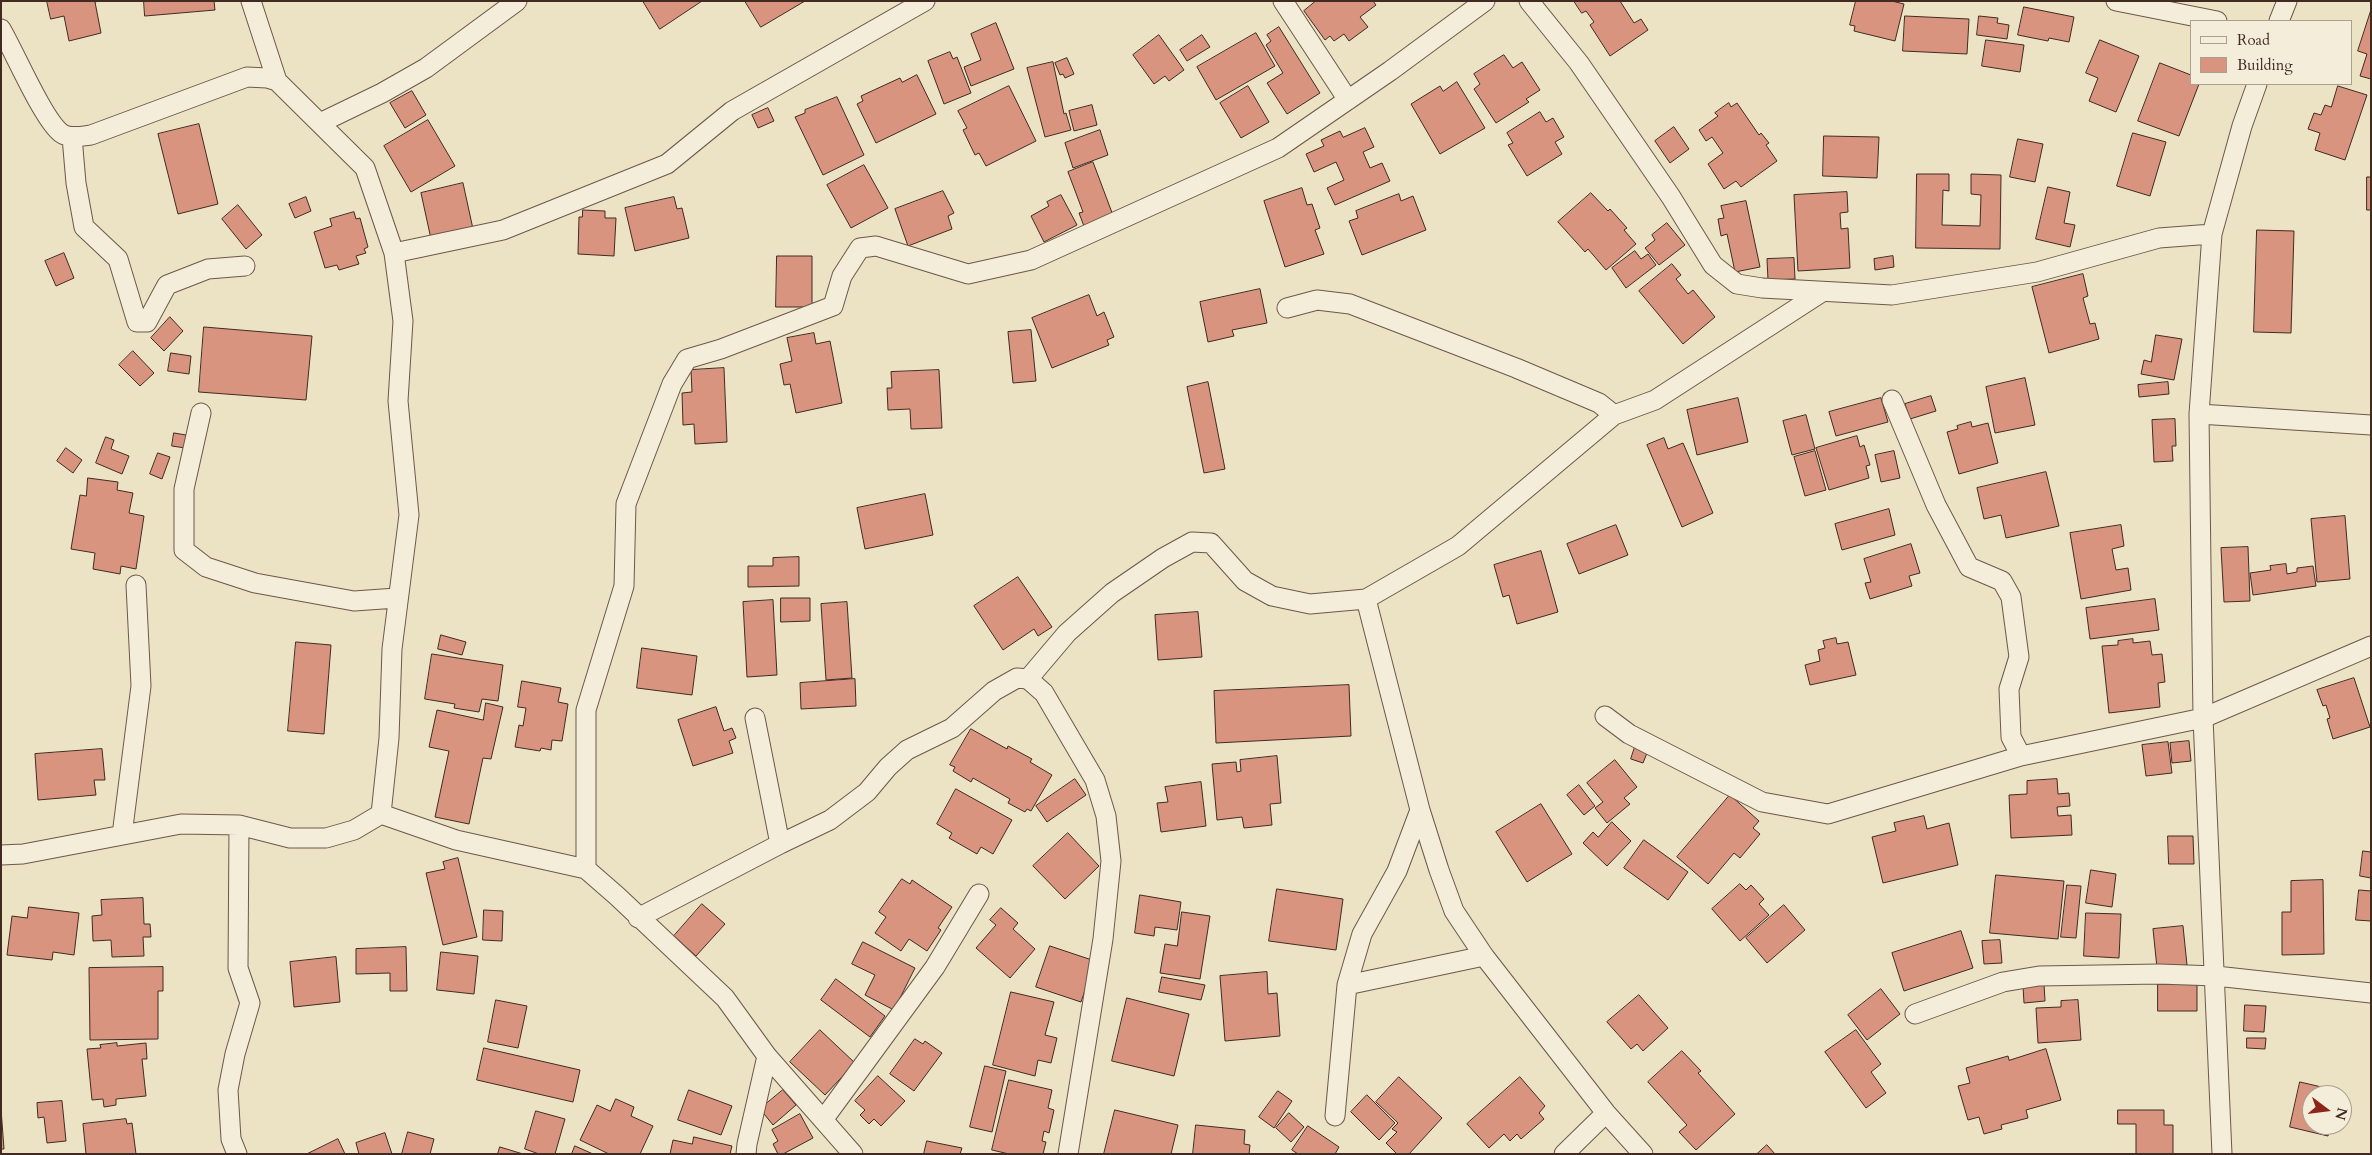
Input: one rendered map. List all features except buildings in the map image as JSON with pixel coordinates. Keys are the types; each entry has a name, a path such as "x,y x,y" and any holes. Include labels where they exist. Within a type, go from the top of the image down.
{"street":[{"path":"251,1 278,81 365,168 394,253 403,321 398,401 408,515 392,650 390,738 381,814"},
{"path":"320,123 426,68 517,1"},
{"path":"394,253 503,230 667,164 732,111 925,1"},
{"path":"1283,1 1348,100"},
{"path":"586,869 586,710 624,586 626,504 672,384 687,359 721,349 833,306 842,276 860,248 876,246 968,274 1031,260 1278,148 1485,1"},
{"path":"1529,1 1579,63 1670,197 1713,265 1737,284 1762,288 1892,296 2038,272 2159,238 2212,234"},
{"path":"2116,1 2212,20"},
{"path":"2279,20 2287,1"},
{"path":"1,29 47,116 62,134 72,137 92,135 247,77 267,78 278,81"},
{"path":"2222,1154 2204,718 2199,414 2212,234 2242,126 2257,85"},
{"path":"72,137 76,183 84,227 118,259 137,322 147,322 167,285 208,269 245,266"},
{"path":"1028,679 1067,632 1112,593 1163,558 1192,542 1211,544 1245,581 1272,596 1310,604 1366,599 1458,546 1614,415 1655,400 1822,292"},
{"path":"1287,308 1317,300 1350,304 1516,368 1599,403 1614,415"},
{"path":"1892,400 1936,505 1969,567 2002,581 2011,597 2019,657 2009,689 2011,737 2021,756"},
{"path":"200,413 184,489 184,550 206,567 254,583 354,601 397,598"},
{"path":"2199,414 2371,425"},
{"path":"122,834 141,686 136,585"},
{"path":"1366,599 1420,810 1454,911 1484,956 1606,1113 1643,1154"},
{"path":"1605,716 1630,734 1716,776 1762,802 1828,814 2021,756 2204,718 2371,646"},
{"path":"638,918 830,820 867,792 888,767 907,750 952,728 994,691 1017,678 1028,679 1044,693 1095,780 1106,816 1111,860 1103,939 1068,1154"},
{"path":"755,718 780,844"},
{"path":"1335,1116 1347,985 1362,934 1398,871 1420,810"},
{"path":"1,855 23,854 181,824 239,825 290,838 326,838 354,830 381,814 456,840 586,869 725,998 767,1056 853,1154"},
{"path":"237,1154 231,1139 228,1090 235,1054 250,1003 238,968 239,825"},
{"path":"824,1120 935,967 979,894"},
{"path":"1347,985 1484,956"},
{"path":"1915,1014 2003,982 2039,976 2159,974 2216,976 2371,993"},
{"path":"746,1154 767,1056"},
{"path":"1564,1154 1606,1113"}]}
